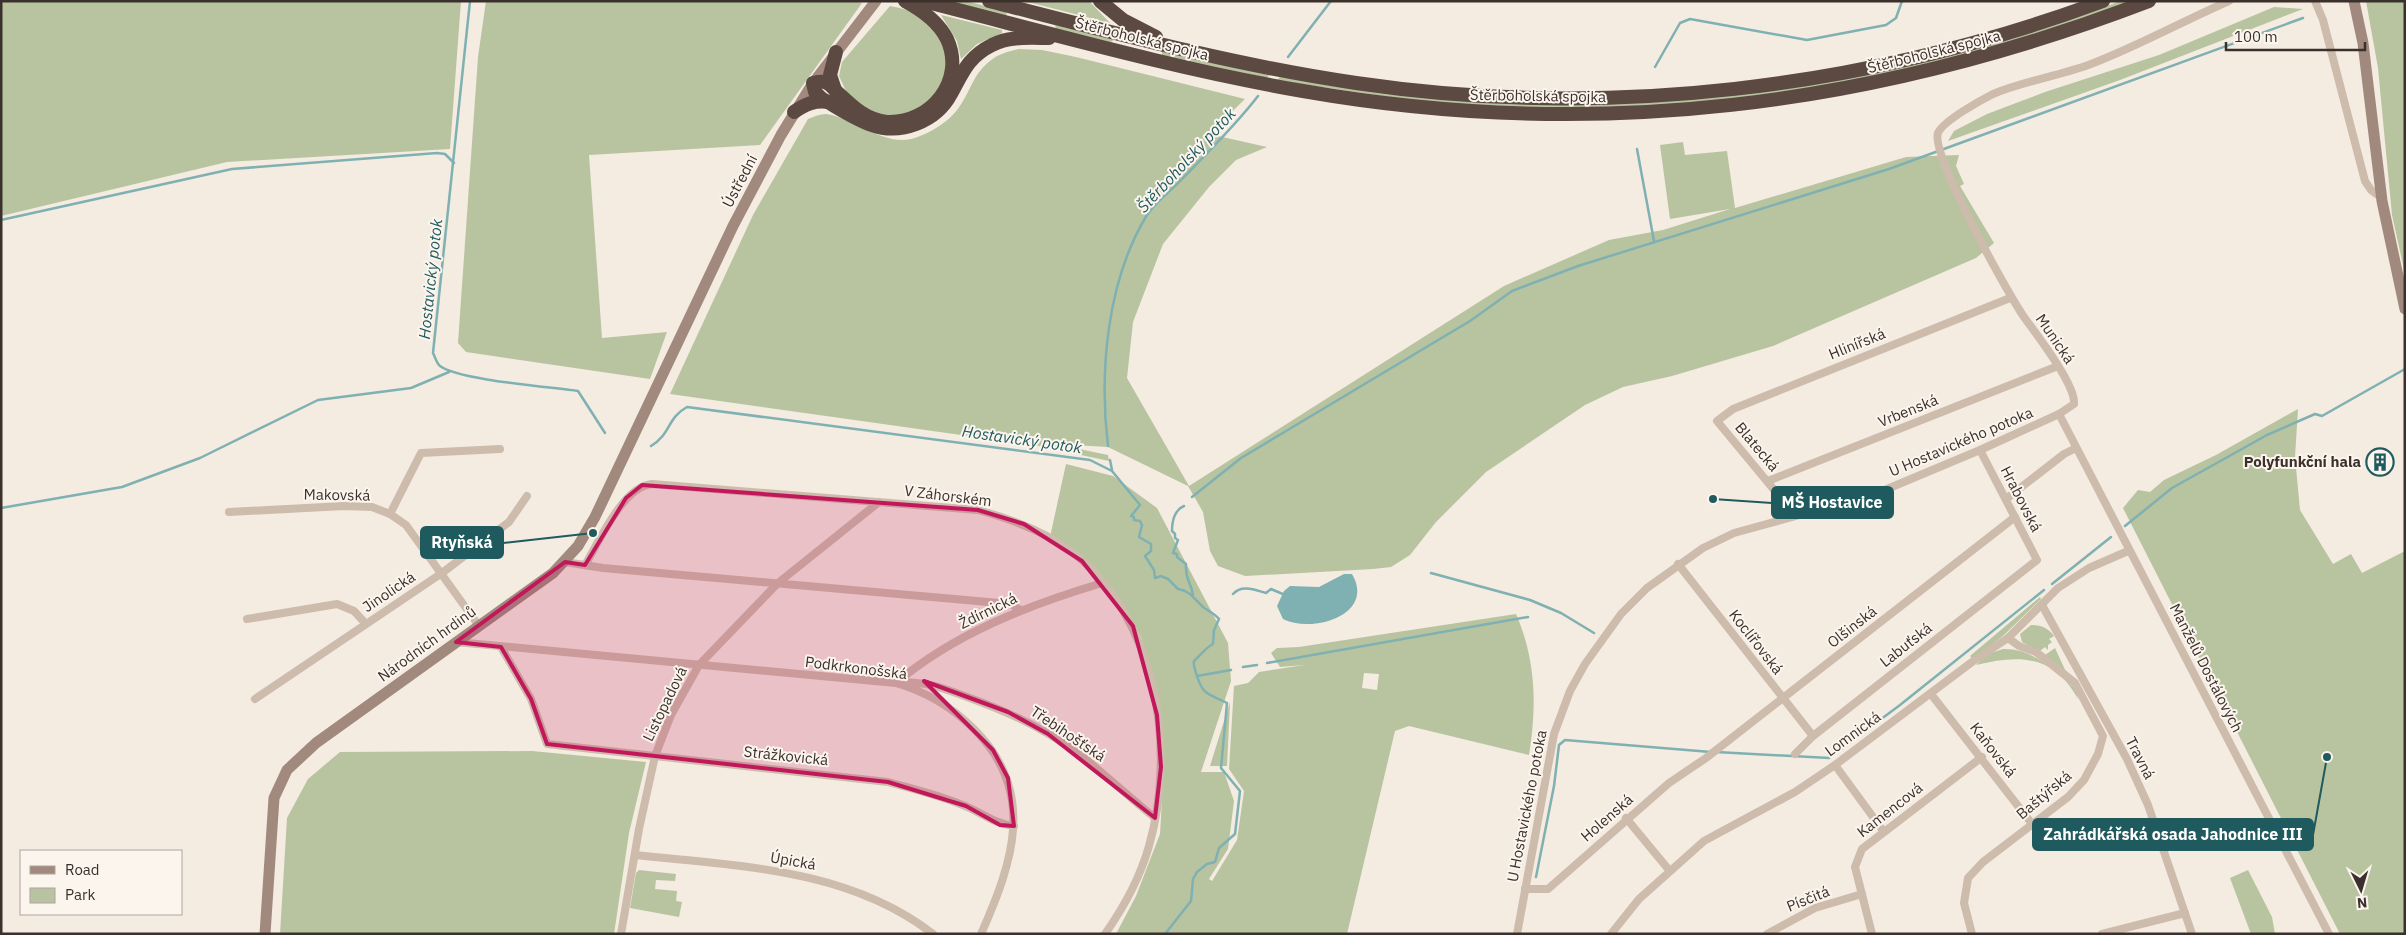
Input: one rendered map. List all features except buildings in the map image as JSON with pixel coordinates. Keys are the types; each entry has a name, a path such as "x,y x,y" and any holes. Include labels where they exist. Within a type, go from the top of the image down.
{"highway":[{"path":"794,112 810,103 832,97 864,115 888,122 914,118 937,102 946,89 950,76 951,56 948,43 932,18 905,1"},
{"name":"Štěrboholská spojka","path":"923,1 1244,80 1349,98 1490,112 1623,113 1770,101 1906,77 2030,44 2149,1"},
{"name":"Štěrboholská spojka","path":"989,1 1184,50 1284,71 1391,88 1496,96 1642,96 1739,89 1881,66 1976,43 2104,1"},
{"path":"1100,1 1130,24 1184,50"},
{"path":"813,83 824,82 832,97 873,126 888,128 912,126 928,118 939,109 949,98 966,66 992,45 1023,38 1084,41"},
{"path":"832,97 830,75 836,52"}],"street":[{"name":"Ústřední","path":"657,390 733,226 794,112 813,83 876,1"},
{"name":"Munická","path":"2075,397 2058,366 2010,298 1939,151 1937,138 1941,128 1977,103 1994,94 2091,64 2229,1"},
{"path":"2315,1 2323,20 2365,181 2371,190 2382,198"},
{"path":"2354,1 2363,43 2382,198 2405,309"},
{"name":"Hlinířská","path":"1717,421 1732,409 2010,298"},
{"name":"Vrbenská","path":"1768,481 2058,366"},
{"name":"Národních hrdinů","path":"265,934 272,807 278,784 287,770 316,743 565,562 578,546 595,517 657,390"},
{"name":"U Hostavického potoka","path":"1517,934 1554,734 1570,691 1585,664 1621,614 1647,588 1678,564 1703,548 1734,533 1887,489 2059,414 2074,404 2075,397"},
{"name":"Manželů Dostálových","path":"2059,414 2128,551 2147,581 2329,934"},
{"name":"Blatecká","path":"1717,421 1796,515"},
{"path":"2006,499 2064,454 2076,448"},
{"path":"390,514 421,454 500,449"},
{"name":"Hrabovská","path":"1980,450 2037,560"},
{"name":"V Záhorském","path":"585,565 626,498 642,485 978,510 1024,524 1070,551 1116,599 1133,626 1153,692 1161,767 1155,818 1149,846 1138,880 1105,934"},
{"name":"Jinolická","path":"255,699 442,573 509,522 527,496"},
{"name":"Listopadová","path":"621,934 639,828 655,756 671,715 699,665 778,583 879,502"},
{"name":"Makovská","path":"230,512 344,506 372,507 390,514 406,525 479,626"},
{"name":"Olšinská","path":"1706,758 2015,517"},
{"name":"Lomnická","path":"1611,934 1639,899 1704,841 1795,792 1836,765 1972,662 2008,638 2058,588 2089,568 2128,551"},
{"name":"Labuťská","path":"1795,754 1813,736 2037,560"},
{"path":"565,562 1011,604 1020,610"},
{"name":"Koclířovská","path":"1678,564 1813,736"},
{"name":"Ždírnická","path":"896,683 914,667 958,641 1020,610 1102,583"},
{"path":"247,618 338,604 354,611 366,624"},
{"name":"Travná","path":"2042,604 2127,759 2148,805 2192,934"},
{"name":"Baštýřská","path":"1972,934 1964,903 1968,878 1983,862 2068,797 2084,780 2098,754 2103,736 2075,683 2036,652 2018,646 2008,638"},
{"name":"Podkrkonošská","path":"456,642 896,683 920,690 947,705 984,738 993,750 1008,778 1014,808 1014,826 1008,863 998,896 981,934"},
{"name":"Strážkovická","path":"502,647 531,699 547,744 888,782 966,806 1000,825 1014,826"},
{"name":"Třebihošťská","path":"896,683 914,681 1008,712 1048,734 1089,763 1155,818"},
{"name":"Kaňovská","path":"1931,694 1982,757 2032,824"},
{"name":"Kamencová","path":"1872,934 1855,867 1857,857 1862,849 1982,757"},
{"name":"Holenská","path":"1525,889 1548,889 1626,818 1682,773 1706,758"},
{"path":"1836,765 1884,832"},
{"path":"1626,818 1670,870"},
{"name":"Úpická","path":"635,855 766,870 819,880 875,900 903,913 933,934"},
{"name":"Písčitá","path":"1767,934 1815,908 1862,894"},
{"path":"2102,934 2184,912"}],"highlighted area":[{"path":"642,485 978,510 1024,524 1082,561 1133,626 1157,715 1161,767 1155,818 1048,734 1008,712 924,681 993,750 1008,778 1014,826 1000,825 966,806 888,782 547,744 531,699 501,647 456,642 565,562 585,565 626,498"}],"green space":[{"path":"1,1 461,1 450,149 227,162 1,216"},
{"path":"486,1 853,1 862,3 760,145 589,155 602,338 667,332 650,379 466,352 458,343 478,57"},
{"path":"948,1 966,1 1005,11 1007,14 1005,16"},
{"path":"1024,1 1089,1 1110,23"},
{"path":"2121,1 2133,1 2057,28 1980,51 1902,70 1823,86 1663,105 1583,108 1503,107 1418,100 1277,80 1280,77 1644,103 1719,97 1828,82 1941,58 2015,38"},
{"path":"2366,1 2405,1 2405,274 2392,215 2378,68"},
{"path":"890,6 916,13 935,30 944,47 946,65 942,83 932,99 917,110 899,116 877,114 864,108 845,94 846,91 839,76 842,62"},
{"path":"2274,7 2303,9 2120,80 1948,141 1954,131 1987,114 2045,92 2159,55"},
{"path":"941,15 1002,30 1002,33 977,44 961,59 957,41"},
{"path":"1055,25 1112,39 1113,41 1110,42 1056,29"},
{"path":"1019,49 1042,50 1076,57 1245,99 1209,134 1267,147 1236,160 1209,187 1163,244 1133,322 1127,378 1189,486 1504,286 1609,240 1663,230 1730,209 1670,219 1660,145 1683,142 1685,155 1727,151 1735,208 1906,157 1959,155 1956,166 1964,184 1960,186 1994,243 1976,258 1773,346 1672,376 1623,387 1585,405 1486,472 1436,522 1410,555 1391,567 1245,576 1218,566 1210,551 1203,512 1188,486 1108,447 1055,444 1108,455 1109,461 1039,446 670,394 753,215 808,119 826,114 849,121 884,137 908,140 930,131 950,118 962,103 976,76 986,64 1006,52"},
{"path":"1162,51 1269,75 1267,78 1162,55"},
{"path":"2298,409 2295,457 2300,510 2333,564 2351,554 2362,573 2405,551 2405,934 2340,934 2123,508 2138,490 2150,492 2164,480 2216,455"},
{"path":"1066,464 1113,476 1157,508 1228,643 1231,681 1201,772 1224,772 1234,801 1228,849 1209,879 1212,881 1237,840 1244,791 1229,769 1234,686 1248,683 1259,672 1304,665 1280,667 1271,653 1277,648 1299,647 1516,614 1528,649 1533,683 1532,737 1529,755 1409,726 1395,731 1347,934 1116,934 1136,896 1160,834 1164,765 1158,696 1141,637 1105,581 1050,537","holes":["1364,673 1379,674 1377,690 1362,688"]},
{"path":"2040,597 2041,599 2004,635 1973,660 1970,656"},
{"path":"2031,625 2044,628 2054,636 2049,639 2052,642 2048,645 2048,650 2045,647 2040,651 2022,642 2020,634"},
{"path":"2055,648 2066,672 2045,655"},
{"path":"2003,649 2022,651 2038,659 2056,672 2034,661 2021,659 1992,661 1976,665 1988,654"},
{"path":"2060,675 2076,690 2078,699 2069,684"},
{"path":"1230,702 1227,766 1210,766"},
{"path":"532,751 646,762 629,833 614,934 280,934 287,818 308,779 340,752"},
{"path":"639,870 676,874 675,881 656,880 655,889 677,891 676,901 682,902 679,917 630,908 636,873"},
{"path":"2248,870 2272,917 2275,934 2251,934 2230,878"}],"water":[{"path":"1344,574 1352,574 1357,588 1355,600 1348,610 1337,618 1324,622 1295,623 1283,619 1277,606 1284,591 1290,586 1319,587"}],"waterway":[{"name":"Hostavický potok","path":"470,1 433,353 440,366 465,375 578,391 605,433"},
{"name":"Štěrboholský potok","path":"1288,57 1331,1"},
{"path":"1655,67 1680,23 1690,19 1807,40 1886,25 1896,18 1902,1"},
{"path":"1192,497 1241,458 1470,321 1512,291 1578,266 1889,169 2303,18"},
{"name":"Štěrboholský potok","path":"1108,446 1105,388 1109,327 1123,268 1133,241 1154,206 1221,139 1258,96"},
{"path":"1637,149 1654,241"},
{"path":"1,220 232,169 437,153 445,154 454,163"},
{"path":"2125,526 2172,488 2267,435 2315,414 2322,416 2405,369"},
{"path":"1,508 122,487 200,458 318,400 411,388 449,372"},
{"name":"Hostavický potok","path":"651,446 662,436 676,416 687,407 1090,460 1112,471 1140,505 1131,516 1134,517 1134,520 1140,521 1142,525 1139,537 1151,544 1151,551 1145,556 1154,570 1155,578 1161,576 1168,579 1178,589 1189,593 1219,619 1214,630 1213,644 1194,661 1194,664 1204,690 1227,703 1221,768 1240,791 1235,834 1219,848 1215,862 1207,864 1197,872 1193,879 1191,901 1165,934"},
{"name":"Štěrboholský potok","path":"1110,460 1112,470"},
{"path":"1184,506 1178,510 1173,520 1172,531 1178,540 1173,553 1177,554 1177,557 1186,564 1186,574 1193,595"},
{"path":"2052,584 2111,537"},
{"path":"1431,573 1530,600 1561,613 1594,633"},
{"path":"1233,594 1244,588 1266,593 1271,589 1285,595"},
{"path":"1716,752 1829,758 1900,705 2044,590"},
{"path":"1267,663 1528,617"},
{"path":"1243,667 1257,665"},
{"path":"1197,676 1231,670"},
{"path":"1536,877 1554,786 1559,745 1565,740 1711,752"}],"place":[{"name":"Polyfunkční hala","path":"2380,462"},
{"name":"MŠ Hostavice","path":"1713,499"},
{"name":"Rtyňská","path":"593,533"},
{"name":"Zahrádkářská osada Jahodnice III","path":"2327,757"}]}
